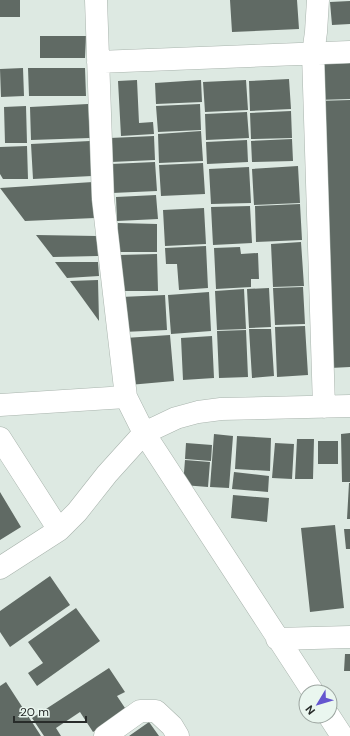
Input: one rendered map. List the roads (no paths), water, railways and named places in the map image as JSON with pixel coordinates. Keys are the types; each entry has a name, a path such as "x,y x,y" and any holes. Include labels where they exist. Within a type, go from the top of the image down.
{"street":[{"path":"96,0 103,199 126,397 144,433 308,684"},
{"path":"318,0 316,32 312,54 324,407"},
{"path":"98,62 350,52"},
{"path":"0,405 126,397"},
{"path":"0,568 59,530 77,512 107,474 144,433 176,418 198,412 221,409 350,406"},
{"path":"0,438 59,530"},
{"path":"277,638 350,637"},
{"path":"105,736 140,711 156,711 172,726 178,736"},
{"path":"334,724 342,736"}]}
